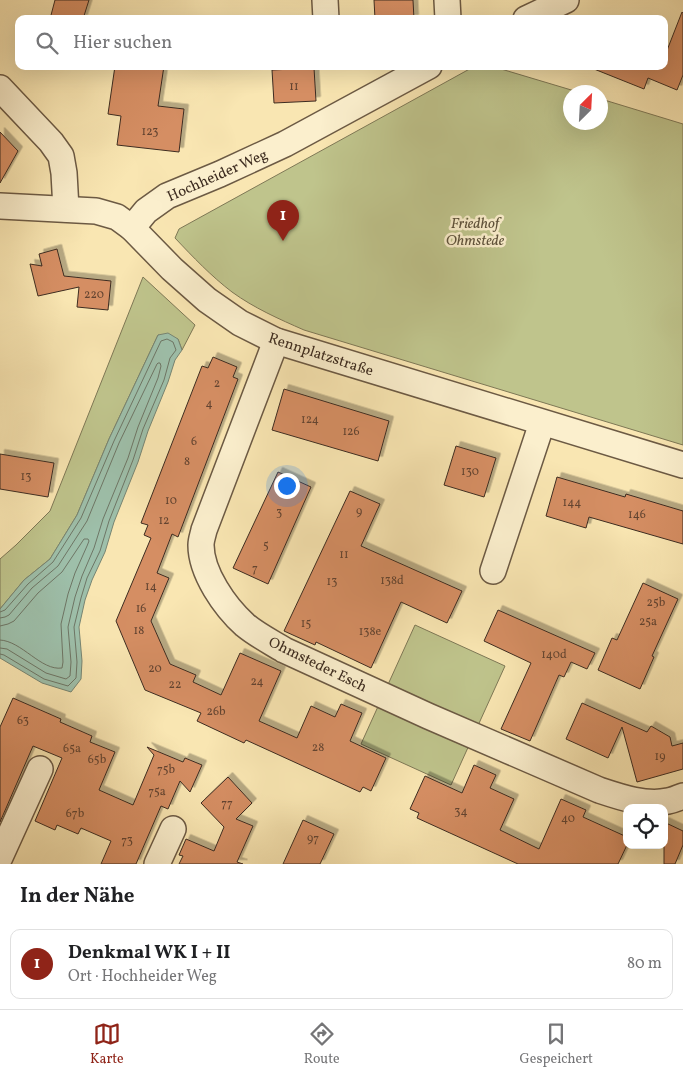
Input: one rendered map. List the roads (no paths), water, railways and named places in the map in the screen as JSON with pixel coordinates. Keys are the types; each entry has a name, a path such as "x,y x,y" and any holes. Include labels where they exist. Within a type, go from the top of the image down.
{"street":[{"path":"325,0 326,15"},
{"path":"447,0 448,15"},
{"path":"534,15 566,0"},
{"name":"Hochheider Weg","path":"132,228 146,212 167,196 285,144 422,70"},
{"path":"0,88 51,142 61,156 66,209"},
{"path":"0,206 96,210 116,217 132,228"},
{"name":"Rennplatzstraße","path":"132,228 172,269 207,300 240,323 276,341 683,465"},
{"name":"Ohmsteder Esch","path":"276,341 204,530 201,545 203,560 209,576 230,610 244,624 284,650 428,716 599,790 622,798 644,802 667,801 683,796"},
{"path":"493,571 542,423"},
{"path":"0,857 40,769"},
{"path":"157,864 173,828"}],"water":[{"path":"168,333 178,339 182,350 175,360 114,522 105,552 85,600 79,627 82,661 81,679 71,692 42,683 0,658 0,609 24,580 50,559 77,515 109,439 158,335"}],"place":[{"name":"Denkmal WK I + II","path":"283,241"}],"park label":[{"name":"Friedhof Ohmstede","path":"475,232"}]}
